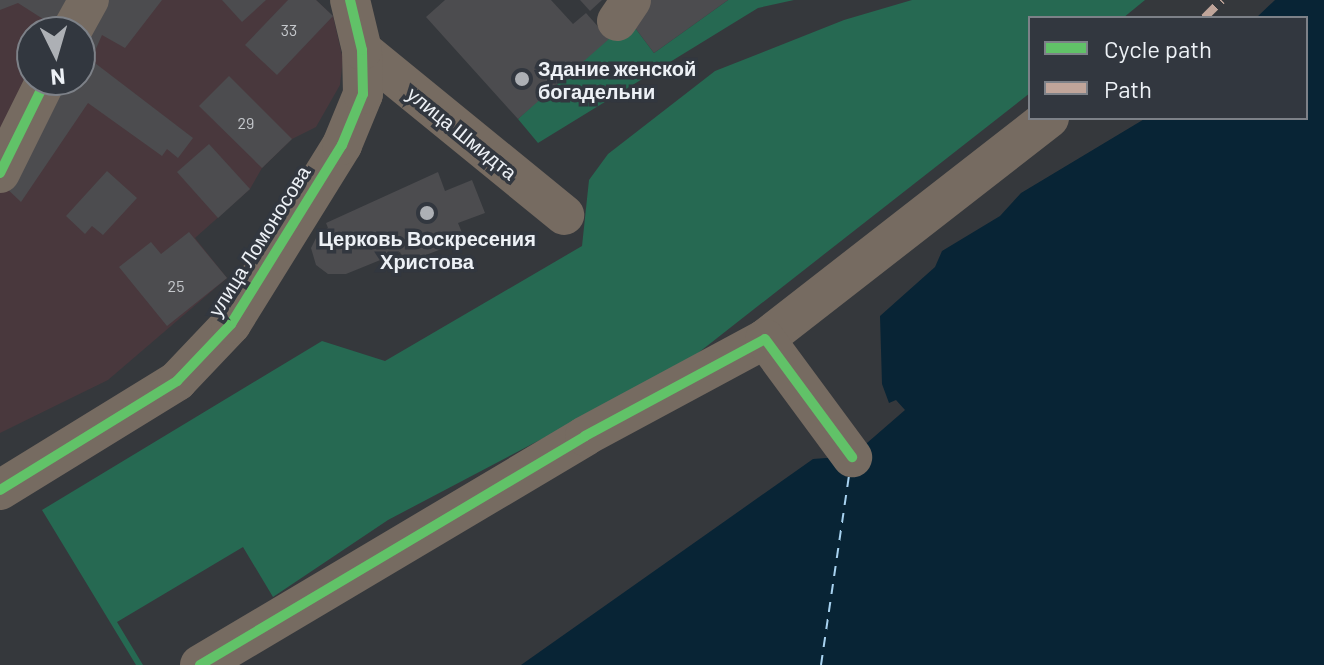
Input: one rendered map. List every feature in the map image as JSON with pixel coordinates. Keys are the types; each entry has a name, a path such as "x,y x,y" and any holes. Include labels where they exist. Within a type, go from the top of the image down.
{"street":[{"name":"улица Ломоносова","path":"0,490 177,381 231,324 342,145 363,94 362,50 350,0"},
{"name":"улица Шмидта","path":"362,50 564,215"},
{"path":"0,173 38,96"},
{"path":"200,665 572,444 765,339 1046,120"},
{"path":"765,339 852,457"}],"shaded area":[{"path":"0,0 316,0 333,16 343,59 340,85 316,127 292,139 262,168 250,189 195,238 227,278 108,380 0,433"}],"green space":[{"path":"728,0 794,0 758,8 538,143 518,119 627,17 654,53"},
{"path":"912,0 1145,0 1125,16 1028,16 1028,95 684,364 388,520 273,597 243,547 117,622 143,665 136,665 42,510 322,341 385,361 582,246 589,180 608,154 715,71 844,20"}],"water":[{"path":"1275,0 1324,0 1324,665 521,665 813,459 852,456 905,410 896,400 889,403 882,384 880,316 935,267 942,251 1000,216 1021,193 1143,120 1308,120 1308,16 1258,16"}],"building":[{"path":"0,0 72,0 61,16 38,16 18,3 0,10"},
{"path":"106,0 162,0 125,48 102,35 96,49 96,18"},
{"path":"222,0 266,0 242,22"},
{"path":"288,0 316,0 333,16 277,75 245,45"},
{"name":"Здание женской богадельни","path":"445,0 551,0 573,24 586,13 609,39 518,119 426,17"},
{"path":"580,0 602,0 590,11"},
{"path":"650,0 728,0 654,53 627,17"},
{"path":"96,64 193,138 178,158 167,149 162,156 88,103 21,202 2,184 53,96 96,96"},
{"path":"229,76 292,139 262,168 199,106"},
{"path":"209,144 250,189 218,218 177,172"},
{"path":"107,171 137,198 103,235 92,226 85,234 66,216"},
{"path":"438,172 445,191 472,180 485,213 458,223 465,240 405,263 400,252 346,274 328,274 316,265 311,248 318,234 328,228 326,223"},
{"path":"189,232 227,278 167,326 119,267 151,242 161,254"}],"ferry route":[{"path":"821,665 849,476"}],"marked path":[{"path":"1206,16 1222,0"}],"cycle path":[{"path":"0,490 177,381 231,324 342,145 363,94 362,50 350,0"},
{"path":"0,173 38,96"},
{"path":"200,665 585,436 765,339 852,457"}],"place":[{"name":"Здание женской богадельни","path":"522,79"},
{"name":"Церковь Воскресения Христова","path":"427,213"}]}
